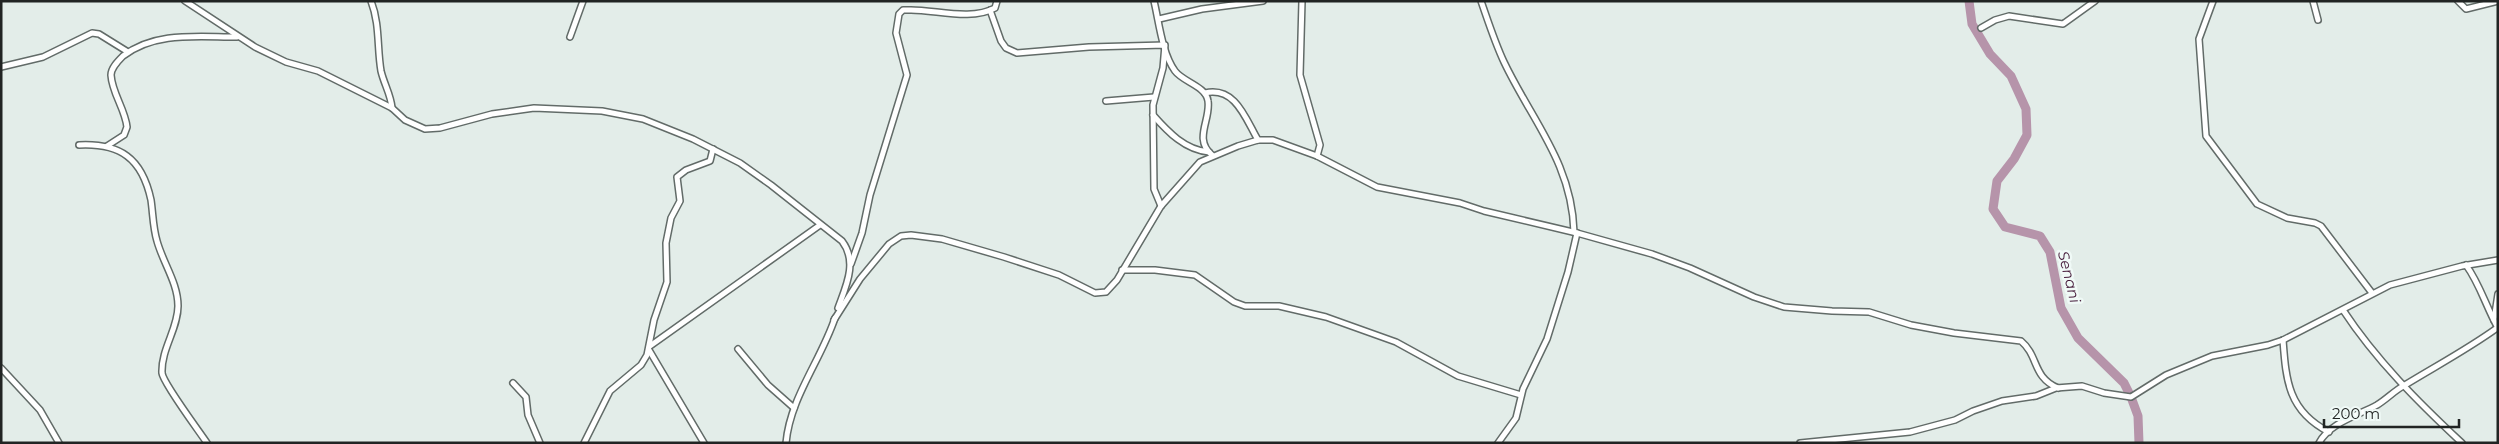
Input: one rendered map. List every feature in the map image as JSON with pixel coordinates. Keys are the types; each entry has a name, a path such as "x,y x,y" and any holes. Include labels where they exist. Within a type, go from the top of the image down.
{"street":[{"path":"184,1 238,37 286,62 318,72 392,108 416,126 433,130 492,114 534,108 602,111 643,119 713,149 753,172 842,241 849,253 850,275 834,320 794,408 786,443"},
{"path":"372,1 382,74 391,99 392,108"},
{"path":"570,37 583,1"},
{"path":"850,264 862,233 870,195 907,75 896,33 899,14 903,10 911,10 963,14 990,10 995,8 997,1"},
{"path":"1154,1 1165,45 1175,70 1205,93 1208,101 1203,138 1211,154"},
{"path":"1159,19 1202,9 1263,1"},
{"path":"1302,1 1300,75 1320,145 1317,156"},
{"path":"1481,1 1503,61 1556,154 1570,192 1576,232 1568,272 1547,339 1521,395 1516,418 1498,443"},
{"path":"1981,28 1995,20 2009,16 2040,19 2063,24 2095,1"},
{"path":"2213,1 2199,39 2206,136 2257,204 2287,218 2315,223 2320,226 2372,293"},
{"path":"2313,1 2318,20"},
{"path":"2458,1 2466,9 2498,1"},
{"path":"990,10 1001,41 1006,48 1017,53 1089,47 1165,45"},
{"path":"1,67 42,56 92,33 100,34 128,52"},
{"path":"106,146 124,134 126,130 126,123 111,73 117,62 128,52 138,45 154,40 185,36 238,37"},
{"path":"1161,206 1154,189 1153,115 1154,97 1162,68 1165,45"},
{"path":"1205,93 1223,94 1234,100 1242,110 1258,140"},
{"path":"1106,100 1154,97"},
{"path":"1153,115 1164,128 1178,139 1196,150 1211,154"},
{"path":"834,320 860,278 889,244 901,236 911,235 942,239 1004,257 1058,276 1095,293 1106,292 1112,287 1161,206 1188,172 1211,154 1258,140 1280,142 1317,156 1377,187 1452,201 1484,211 1576,232 1652,254 1716,279 1754,297 1784,307 1869,312 1911,325 1954,333 2021,341 2042,378 2058,388"},
{"path":"78,145 106,146 130,157 142,174 149,193 156,240 173,282 177,301 177,312 169,335 162,373 171,392 207,443"},
{"path":"584,443 607,395 640,365 650,348 654,320 667,282 665,251 670,223 680,201 677,177 686,170 710,161 713,149"},
{"path":"650,348 820,225"},
{"path":"1800,443 1918,430 1955,420 1973,411 2002,401 2036,396 2058,388 2082,386 2104,393 2131,397 2166,375 2212,356 2268,345 2283,340 2390,285 2466,265 2498,260"},
{"path":"2320,443 2329,432 2498,328 2477,282 2466,265"},
{"path":"1122,270 1155,270 1195,275 1234,302 1245,306 1279,306 1326,317 1396,342 1458,376 1521,395"},
{"path":"2494,320 2498,294"},
{"path":"2344,310 2384,364 2462,443"},
{"path":"2283,340 2286,380 2289,390 2307,415 2329,432"},
{"path":"650,348 704,443"},
{"path":"738,349 768,385 794,408"},
{"path":"1,368 40,410 59,443"},
{"path":"513,383 526,397 528,415 540,443"}],"waterway":[{"name":"Senani","path":"1969,1 1972,24 1990,54 2011,76 2026,109 2027,135 2014,159 1997,181 1993,209 2005,227 2040,236 2050,252 2061,308 2078,338 2124,383 2138,416 2139,443"}]}
